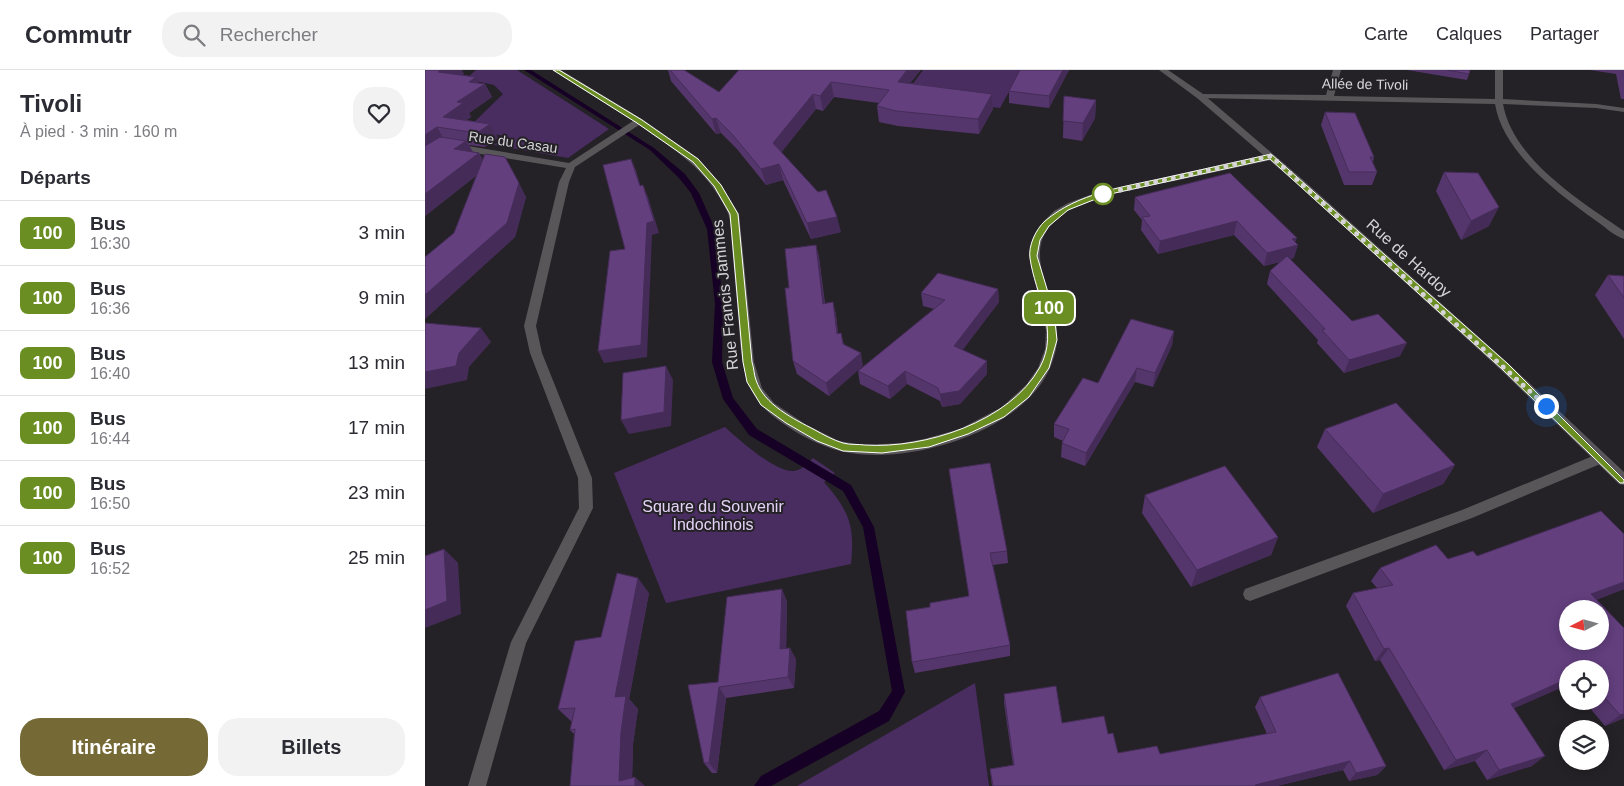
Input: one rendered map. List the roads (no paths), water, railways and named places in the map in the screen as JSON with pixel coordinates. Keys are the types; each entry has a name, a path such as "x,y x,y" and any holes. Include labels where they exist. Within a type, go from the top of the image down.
{"street":[{"name":"Rue Francis Jammes","path":"556,70 639,121 695,160 717,185 734,214 748,362 752,382 765,402 790,421 820,438 843,447 882,450 929,443 965,431 1000,414 1025,394 1045,368 1053,340 1050,312 1033,256 1036,240 1046,224 1066,209 1104,194 1271,156"},
{"name":"Rue de Hardoy","path":"1163,70 1200,96 1271,156 1505,367 1624,480"},
{"path":"1330,97 1337,70"},
{"path":"1499,70 1501,113 1516,141 1538,170 1582,206 1624,236"},
{"name":"Allée de Tivoli","path":"1200,96 1499,101 1596,106 1624,110"},
{"path":"477,786 519,642 586,508 585,478 536,353 530,326 564,182 571,166 639,121"},
{"name":"Rue du Casau","path":"446,146 563,163 571,166"},
{"path":"1251,594 1467,514 1601,458"}],"waterway":[{"path":"527,70 652,149 682,176 695,193 711,229 719,304 717,362 728,399 753,432 847,488 868,527 899,692 884,716 766,781 761,786"}],"park label":[{"name":"Square du Souvenir Indochinois","path":"713,515"}]}
